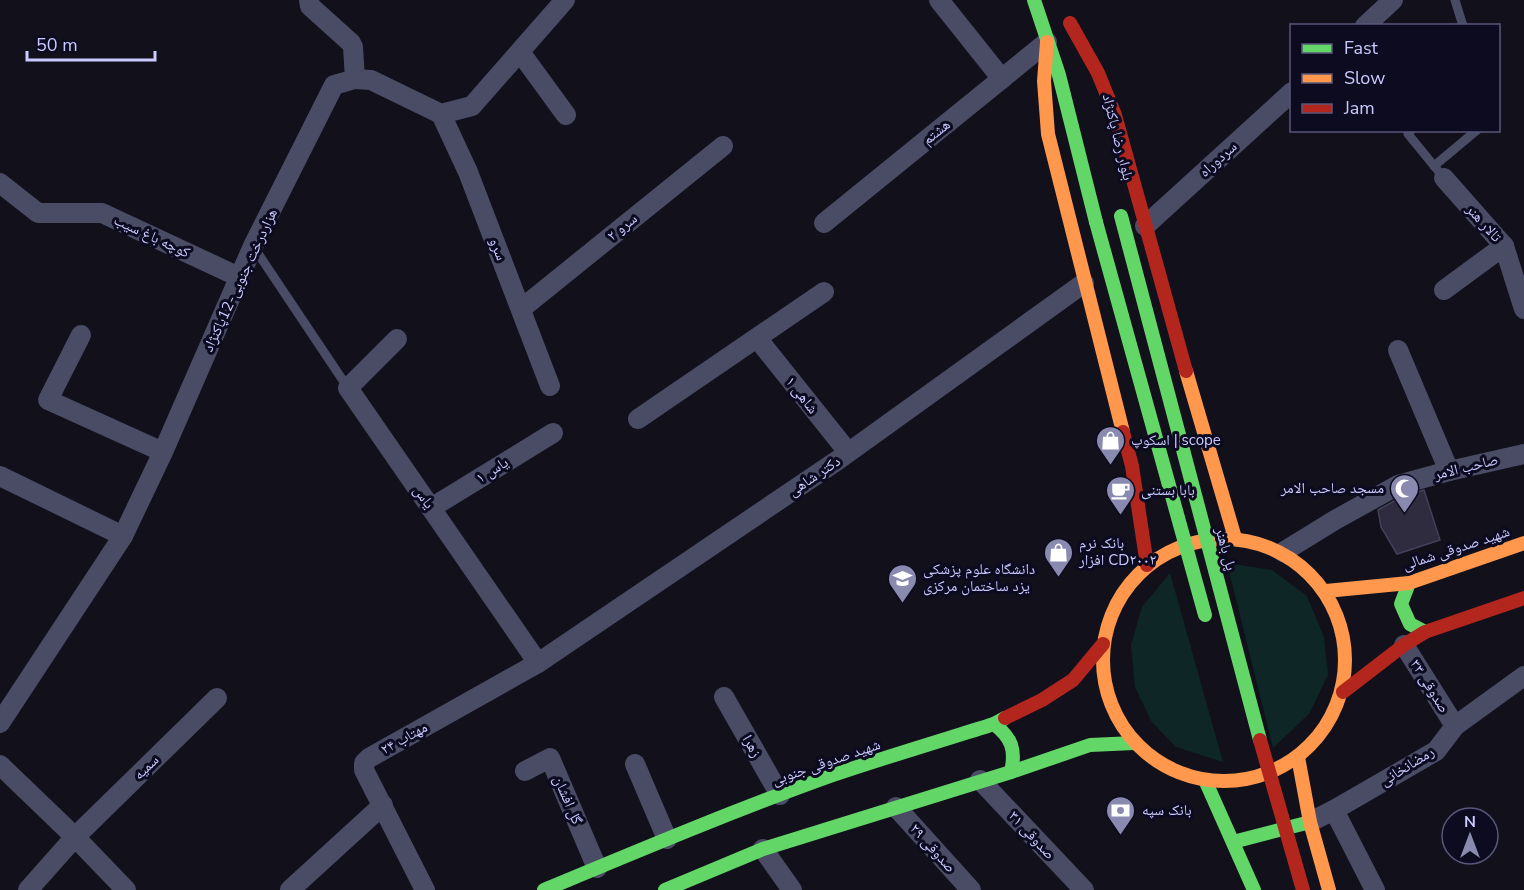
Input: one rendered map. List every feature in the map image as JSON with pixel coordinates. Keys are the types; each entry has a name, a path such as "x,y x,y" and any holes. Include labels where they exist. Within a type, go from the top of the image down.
{"main road":[{"path":"1034,0 1059,75 1096,222 1210,632"},
{"path":"1084,72 1069,17 1098,73 1115,115 1235,538"},
{"path":"1047,42 1044,81 1048,134 1084,283 1142,464 1147,565"},
{"name":"پل باهنر","path":"1119,210 1253,717 1303,890"},
{"path":"1142,464 1208,449"},
{"path":"1235,538 1283,552 1326,591 1345,640 1343,692 1326,728 1298,757 1254,778 1205,780 1166,767 1134,742 1107,697 1103,644 1118,600 1147,565 1188,543 1235,538"},
{"name":"شهید صدوقی شمالی","path":"1326,591 1409,583 1524,543"},
{"path":"1409,583 1401,604 1410,624 1425,632"},
{"path":"1343,692 1404,645 1425,632 1524,598"},
{"name":"شهید صدوقی جنوبی","path":"544,890 780,795 994,724 1042,700 1073,680 1103,644"},
{"path":"994,724 1011,742 1014,757 1011,772"},
{"path":"665,890 763,849 1090,745 1134,742"},
{"path":"1298,757 1310,822 1329,890"},
{"path":"1248,767 1254,790"},
{"path":"1205,780 1252,889"},
{"path":"1233,842 1310,822"},
{"path":"1263,823 1269,845"}],"street":[{"path":"309,0 310,6 351,43 355,79 371,80 441,114 472,106 565,0"},
{"path":"939,0 1002,79"},
{"path":"1367,24 1393,0"},
{"name":"هشتم","path":"824,223 1047,42"},
{"path":"519,52 566,115"},
{"name":"هزاردرخت جنوبی-12پاکنژاد","path":"0,723 123,536 163,452 253,246 334,85 355,79"},
{"name":"سردوراه","path":"1145,226 1290,94"},
{"name":"سرو","path":"441,114 468,172 550,386"},
{"name":"سرو ۲","path":"521,309 723,146"},
{"name":"تالار هنر","path":"1439,172 1504,246 1524,309"},
{"name":"کوچه باغ سیب","path":"0,183 38,213 102,213 239,277"},
{"path":"1444,290 1504,246"},
{"name":"دکتر شاهی","path":"538,663 848,453 1084,283"},
{"path":"638,419 824,292"},
{"path":"81,335 48,400 163,452"},
{"name":"شاهی ۱","path":"757,338 848,453"},
{"path":"348,388 397,339"},
{"path":"1398,350 1449,471"},
{"name":"یاس","path":"348,388 538,663"},
{"name":"یاس ۱","path":"431,508 553,433"},
{"name":"صاحب الامر","path":"1283,552 1398,484 1524,454"},
{"path":"0,476 123,536"},
{"name":"صدوقی ۳۳","path":"1404,645 1455,726"},
{"name":"مهتاب ۲۴","path":"425,890 364,770 364,763 369,758 538,663"},
{"name":"رمضانخانی","path":"1310,822 1436,751 1455,726 1524,676"},
{"name":"زهرا","path":"724,697 780,795"},
{"name":"سمیه","path":"28,890 75,837 217,698"},
{"name":"گل افشان","path":"525,771 550,758 597,868"},
{"path":"635,764 667,839"},
{"path":"0,765 126,890"},
{"name":"صدوقی ۳۱","path":"980,780 1084,890"},
{"path":"290,890 382,805"},
{"name":"صدوقی ۲۹","path":"896,807 971,890"},
{"path":"1334,810 1375,890"},
{"path":"763,849 792,890"}],"lane":[{"path":"1455,0 1462,24"},
{"path":"1410,132 1408,134 1439,172 1476,132"},
{"path":"253,246 348,388"}],"green space":[{"path":"1227,563 1272,570 1307,596 1324,637 1328,675 1309,714 1273,748"},
{"path":"1170,573 1223,762 1176,747 1151,721 1135,687 1131,645 1142,607"}],"building":[{"name":"مسجد صاحب الامر","path":"1424,490 1440,540 1397,554 1381,527 1378,510 1403,496"}],"traffic: fast":[{"path":"1034,0 1059,75 1096,222"},
{"path":"1121,216 1260,740"},
{"path":"1096,222 1205,615"},
{"path":"1409,583 1401,604 1410,624 1425,632"},
{"path":"544,890 796,788 994,724 1005,718"},
{"path":"994,724 1005,734 1011,745 1013,751 1011,772"},
{"path":"665,890 763,849 1090,745 1134,743"},
{"path":"1205,780 1254,890"},
{"path":"1233,842 1310,822"}],"traffic: slow":[{"path":"1047,42 1044,81 1048,134 1123,432"},
{"path":"1186,371 1235,538"},
{"path":"1224,539 1270,548 1301,567 1317,583 1336,614 1345,660 1336,706 1317,737 1301,753 1270,772 1224,781 1178,772 1147,753 1131,737 1112,706 1103,660 1112,614 1131,583 1147,567 1178,548 1224,539"},
{"path":"1326,591 1409,583 1524,543"},
{"path":"1298,757 1310,822 1329,890"}],"traffic: jam":[{"path":"1070,23 1098,73 1115,115 1186,371"},
{"path":"1123,432 1132,466 1147,565"},
{"path":"1343,692 1404,645 1425,632 1524,598"},
{"path":"1005,718 1042,700 1073,680 1103,644"},
{"path":"1260,740 1303,890"}],"place":[{"name":"اسکوپ | scope","path":"1110,466"},
{"name":"مسجد صاحب الامر","path":"1405,514"},
{"name":"بابا بستنی","path":"1120,516"},
{"name":"بانک نرم افزار CD۲۰۰۲","path":"1058,578"},
{"name":"دانشگاه علوم پزشکی یزد ساختمان مرکزی","path":"902,604"},
{"name":"بانک سپه","path":"1121,836"}]}
